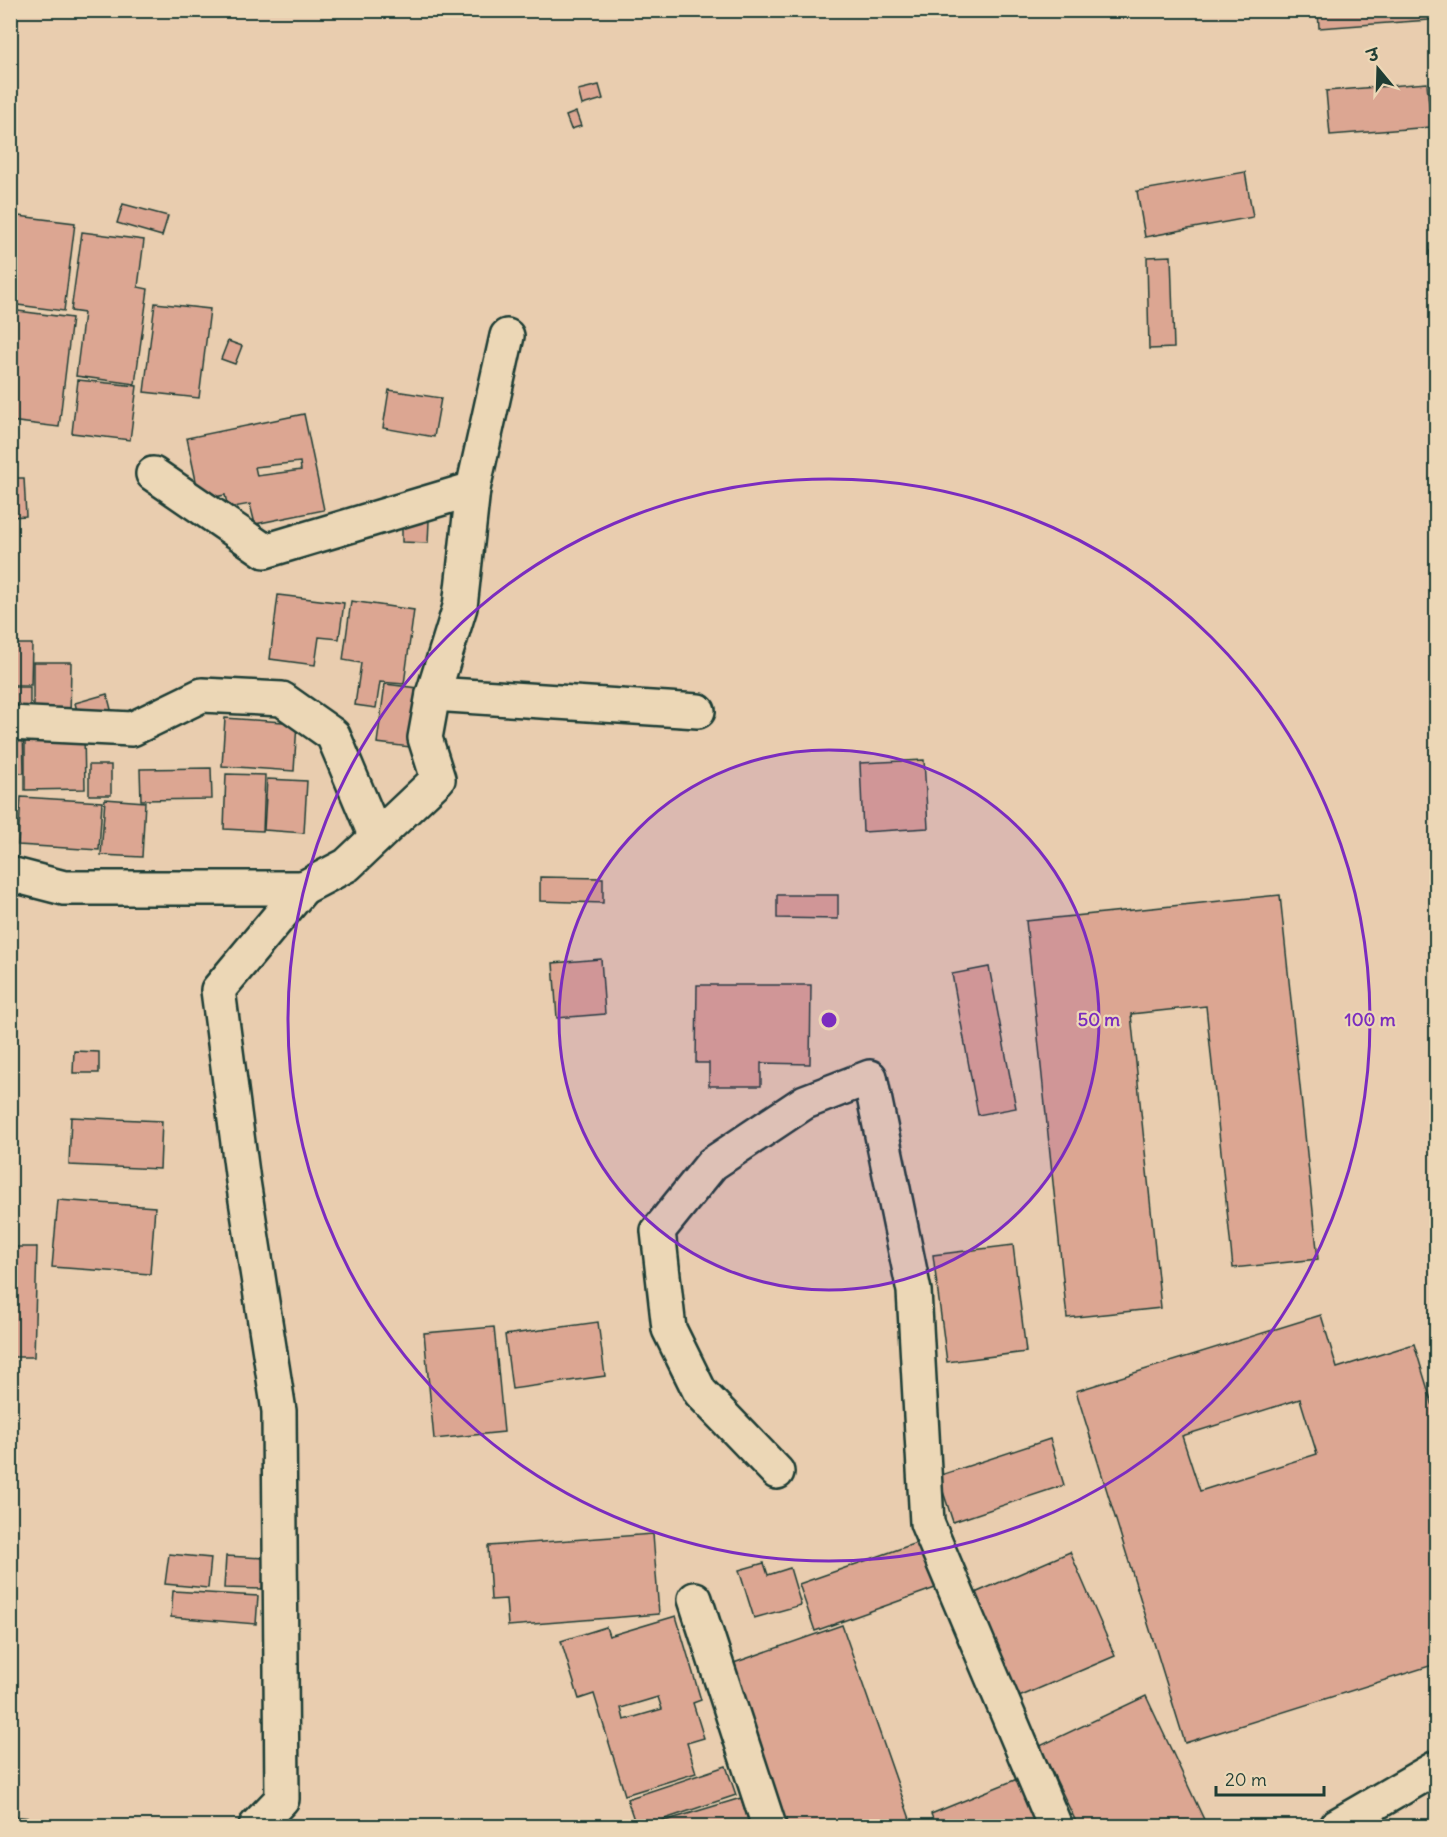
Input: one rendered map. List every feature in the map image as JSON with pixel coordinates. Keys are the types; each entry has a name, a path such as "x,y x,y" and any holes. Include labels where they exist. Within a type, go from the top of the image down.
{"street":[{"path":"256,1827 282,1799 279,1411 243,1181 218,990 303,888 347,865 438,779 425,738 433,694 459,607 473,489 507,336"},
{"path":"153,474 265,551 473,489"},
{"path":"433,694 698,711"},
{"path":"10,723 132,729 202,695 282,699 333,735 376,837"},
{"path":"10,874 64,888 303,888"},
{"path":"777,1472 700,1392 694,1381 669,1329 658,1231 712,1164 805,1102 870,1077 914,1291 927,1523 1055,1827"},
{"path":"695,1599 769,1827"},
{"path":"1336,1827 1437,1768"}],"building":[{"path":"1121,10 1153,10 1121,14"},
{"path":"1318,10 1428,10 1429,20 1319,28"},
{"path":"1427,83 1431,127 1330,135 1326,91"},
{"path":"599,85 603,99 582,105 578,90"},
{"path":"576,112 581,126 571,129 566,116"},
{"path":"1245,172 1253,217 1145,237 1137,191"},
{"path":"123,204 168,216 162,236 117,223"},
{"path":"10,215 75,223 64,311 10,304"},
{"path":"82,232 144,240 138,287 148,289 135,384 76,376 84,313 71,311"},
{"path":"1430,251 1436,251 1436,320 1434,320"},
{"path":"1171,256 1174,348 1149,349 1147,257"},
{"path":"155,303 210,309 199,398 144,392"},
{"path":"10,310 72,318 59,427 10,421 14,396 10,396"},
{"path":"228,341 242,346 235,364 221,359"},
{"path":"78,380 137,386 130,440 72,433"},
{"path":"389,390 441,398 434,437 383,428"},
{"path":"304,414 324,510 255,524 250,504 228,508 225,495 200,500 187,438","holes":["300,462 301,470 257,476 255,467"]},
{"path":"10,478 24,478 26,516 10,517"},
{"path":"402,521 429,521 428,543 402,542"},
{"path":"278,595 344,603 339,639 319,637 315,665 270,659"},
{"path":"351,601 414,610 404,684 380,682 376,708 355,705 361,663 343,660"},
{"path":"10,644 32,644 31,685 10,685"},
{"path":"33,662 71,662 70,720 33,720"},
{"path":"385,684 426,689 414,719 410,747 377,743"},
{"path":"10,687 30,687 30,722 10,722"},
{"path":"107,694 113,717 81,726 75,703"},
{"path":"225,718 297,723 294,771 222,766"},
{"path":"10,729 23,729 24,773 10,773"},
{"path":"84,731 85,789 25,790 25,732"},
{"path":"924,760 928,828 863,832 860,763"},
{"path":"89,765 111,765 111,795 89,795"},
{"path":"211,768 212,799 141,800 140,769"},
{"path":"226,774 265,775 263,831 224,829"},
{"path":"267,779 307,781 304,833 264,830"},
{"path":"10,797 14,797 14,844 10,844"},
{"path":"21,797 102,802 99,850 18,845"},
{"path":"105,799 145,802 142,857 101,855"},
{"path":"540,877 603,878 603,903 540,901"},
{"path":"777,895 838,895 838,919 777,918"},
{"path":"1280,895 1318,1259 1233,1268 1206,1006 1131,1014 1161,1308 1067,1318 1026,921"},
{"path":"601,959 605,1014 557,1018 553,963"},
{"path":"989,967 1016,1108 978,1115 952,974"},
{"path":"697,985 811,985 810,1064 761,1063 761,1086 709,1086 709,1063 696,1063"},
{"path":"74,1051 99,1052 99,1073 73,1073"},
{"path":"71,1117 162,1121 160,1169 69,1165"},
{"path":"58,1200 155,1207 150,1274 52,1267"},
{"path":"1013,1245 1026,1352 947,1362 933,1255"},
{"path":"10,1247 37,1247 34,1357 10,1357"},
{"path":"1321,1315 1337,1368 1414,1344 1436,1416 1436,1664 1185,1743 1076,1391","holes":["1300,1399 1317,1454 1200,1491 1182,1436"]},
{"path":"598,1322 605,1376 512,1389 505,1335"},
{"path":"494,1327 504,1432 434,1439 424,1333"},
{"path":"1050,1439 1064,1485 953,1522 938,1476"},
{"path":"653,1534 659,1614 508,1626 506,1599 491,1600 488,1546"},
{"path":"922,1541 938,1587 815,1631 799,1584"},
{"path":"1070,1552 1115,1656 1019,1697 975,1593"},
{"path":"169,1554 211,1558 208,1588 165,1584"},
{"path":"226,1556 264,1558 262,1589 224,1588"},
{"path":"764,1563 768,1575 790,1568 801,1605 754,1618 739,1570"},
{"path":"173,1591 258,1596 256,1624 171,1617"},
{"path":"676,1616 701,1700 693,1703 704,1738 687,1743 696,1773 625,1795 594,1694 579,1699 561,1641 606,1627 609,1636","holes":["658,1697 662,1709 624,1720 621,1708"]},
{"path":"842,1625 910,1819 889,1826 785,1826 728,1665"},
{"path":"1146,1696 1207,1826 1078,1826 1040,1746"},
{"path":"726,1766 736,1795 644,1826 636,1826 627,1799"},
{"path":"1022,1777 1042,1826 936,1826 931,1814"},
{"path":"741,1798 750,1826 648,1826"},
{"path":"10,1816 30,1818 29,1826 10,1826"}]}
